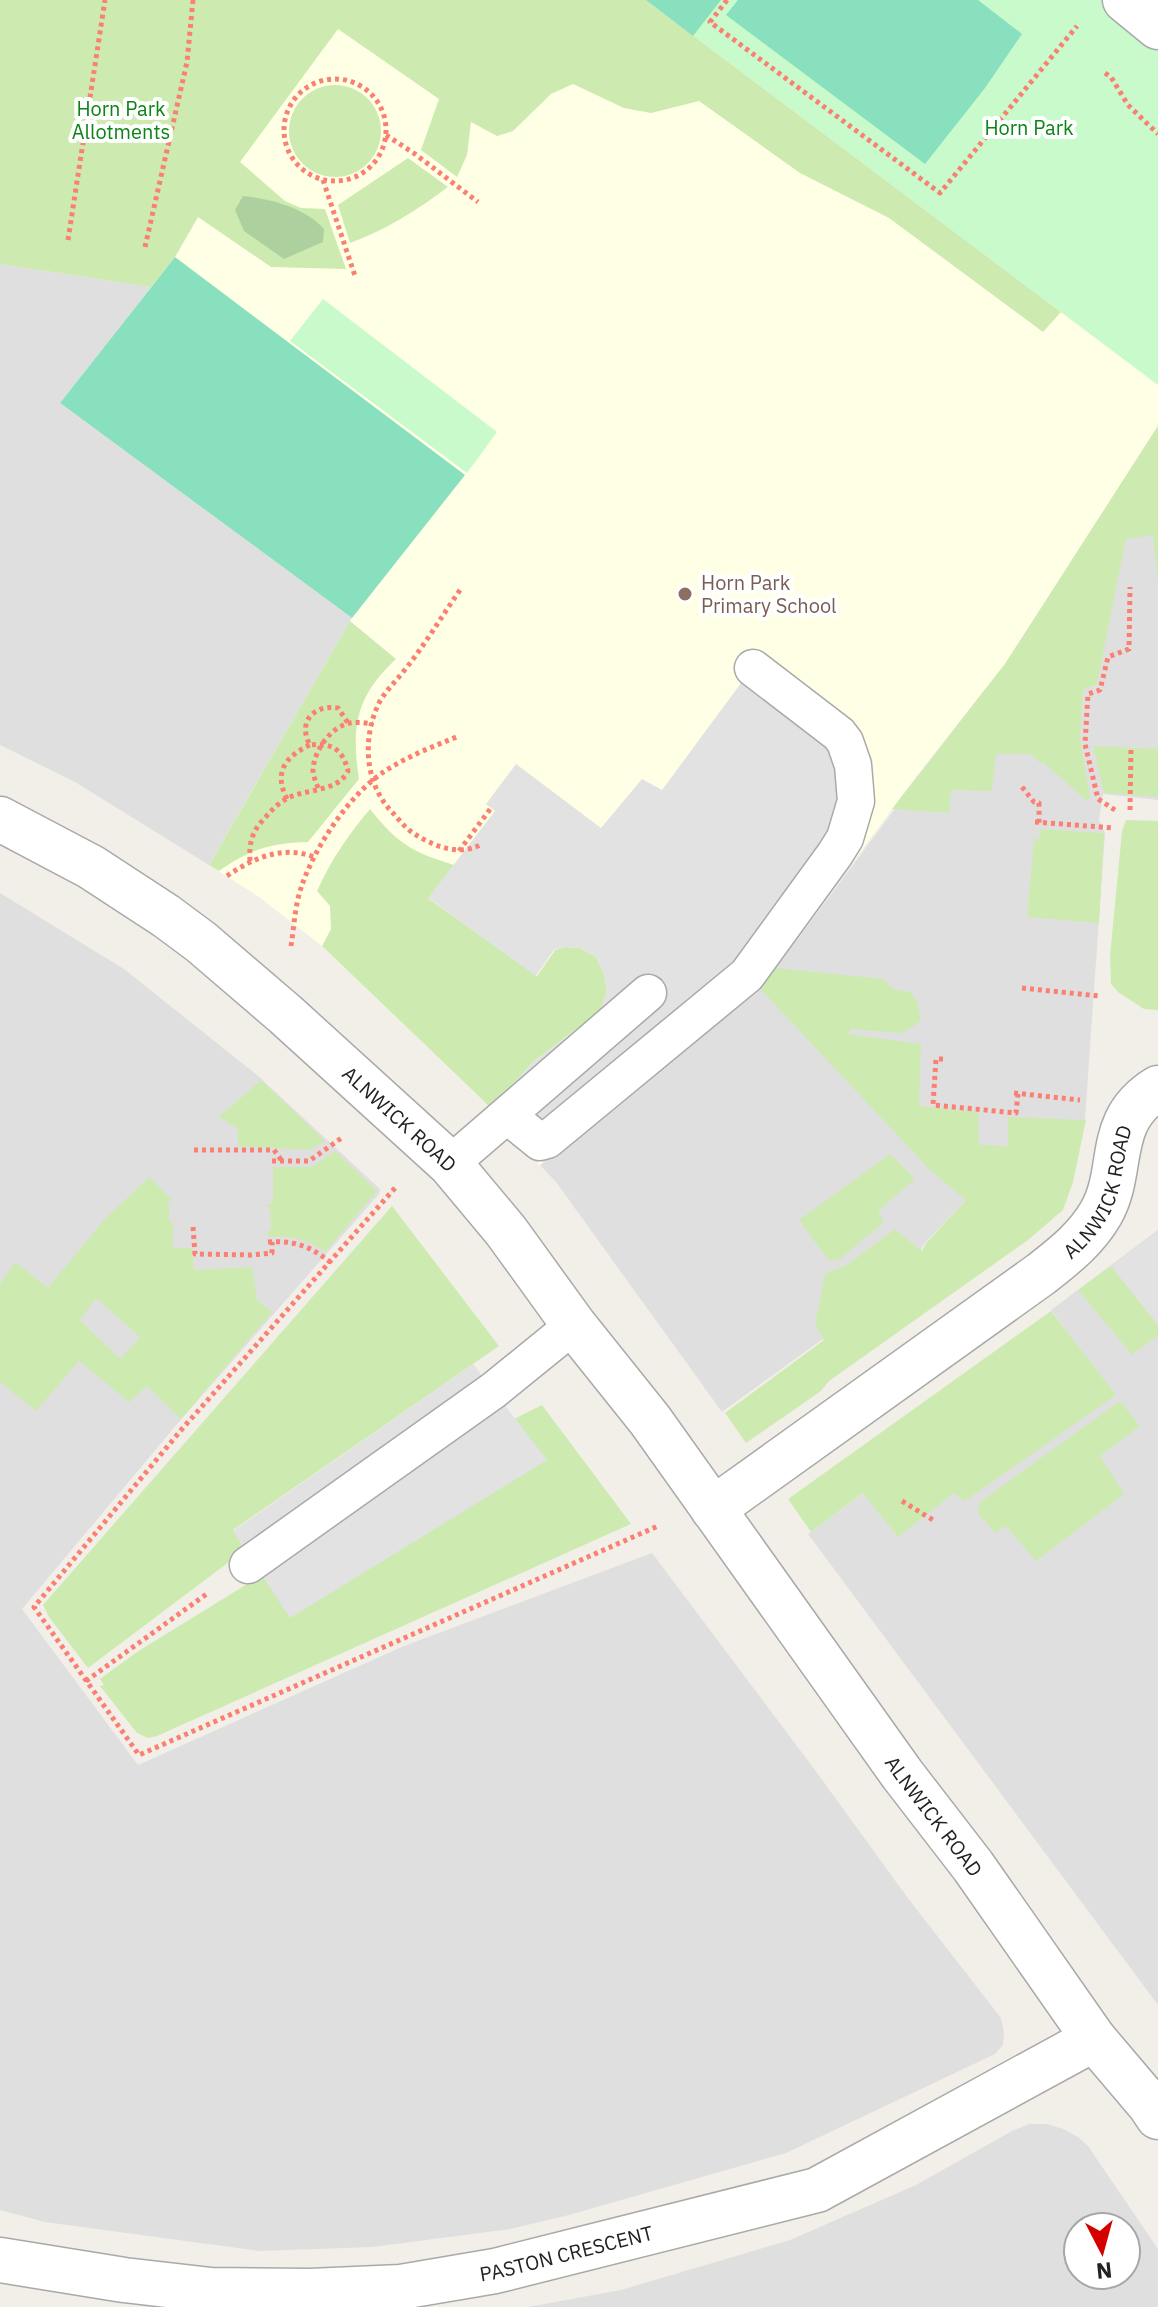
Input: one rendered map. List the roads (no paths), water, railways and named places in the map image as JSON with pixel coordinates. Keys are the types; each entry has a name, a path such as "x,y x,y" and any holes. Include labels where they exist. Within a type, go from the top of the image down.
{"street":[{"path":"1125,0 1158,27"},
{"name":"ALNWICK ROAD","path":"0,819 91,867 201,942 450,1164 506,1231 574,1325 650,1420 894,1763 973,1866 1094,2039 1155,2107"},
{"name":"ALNWICK ROAD","path":"713,1509 1076,1247 1108,1197 1121,1133 1132,1111 1158,1088"},
{"name":"PASTON CRESCENT","path":"0,2260 123,2294 401,2287 495,2271 817,2190 1094,2039"}],"lane":[{"path":"508,1116 540,1142 547,1140 683,1030 747,975 845,838 856,801 853,765 845,742 839,734 753,668"},
{"path":"450,1164 648,993"},
{"path":"248,1565 494,1390 574,1325"}],"place":[{"name":"Horn Park Primary School","path":"685,594"}],"park label":[{"name":"Horn Park Allotments","path":"121,120"},
{"name":"Horn Park","path":"1029,127"}]}
